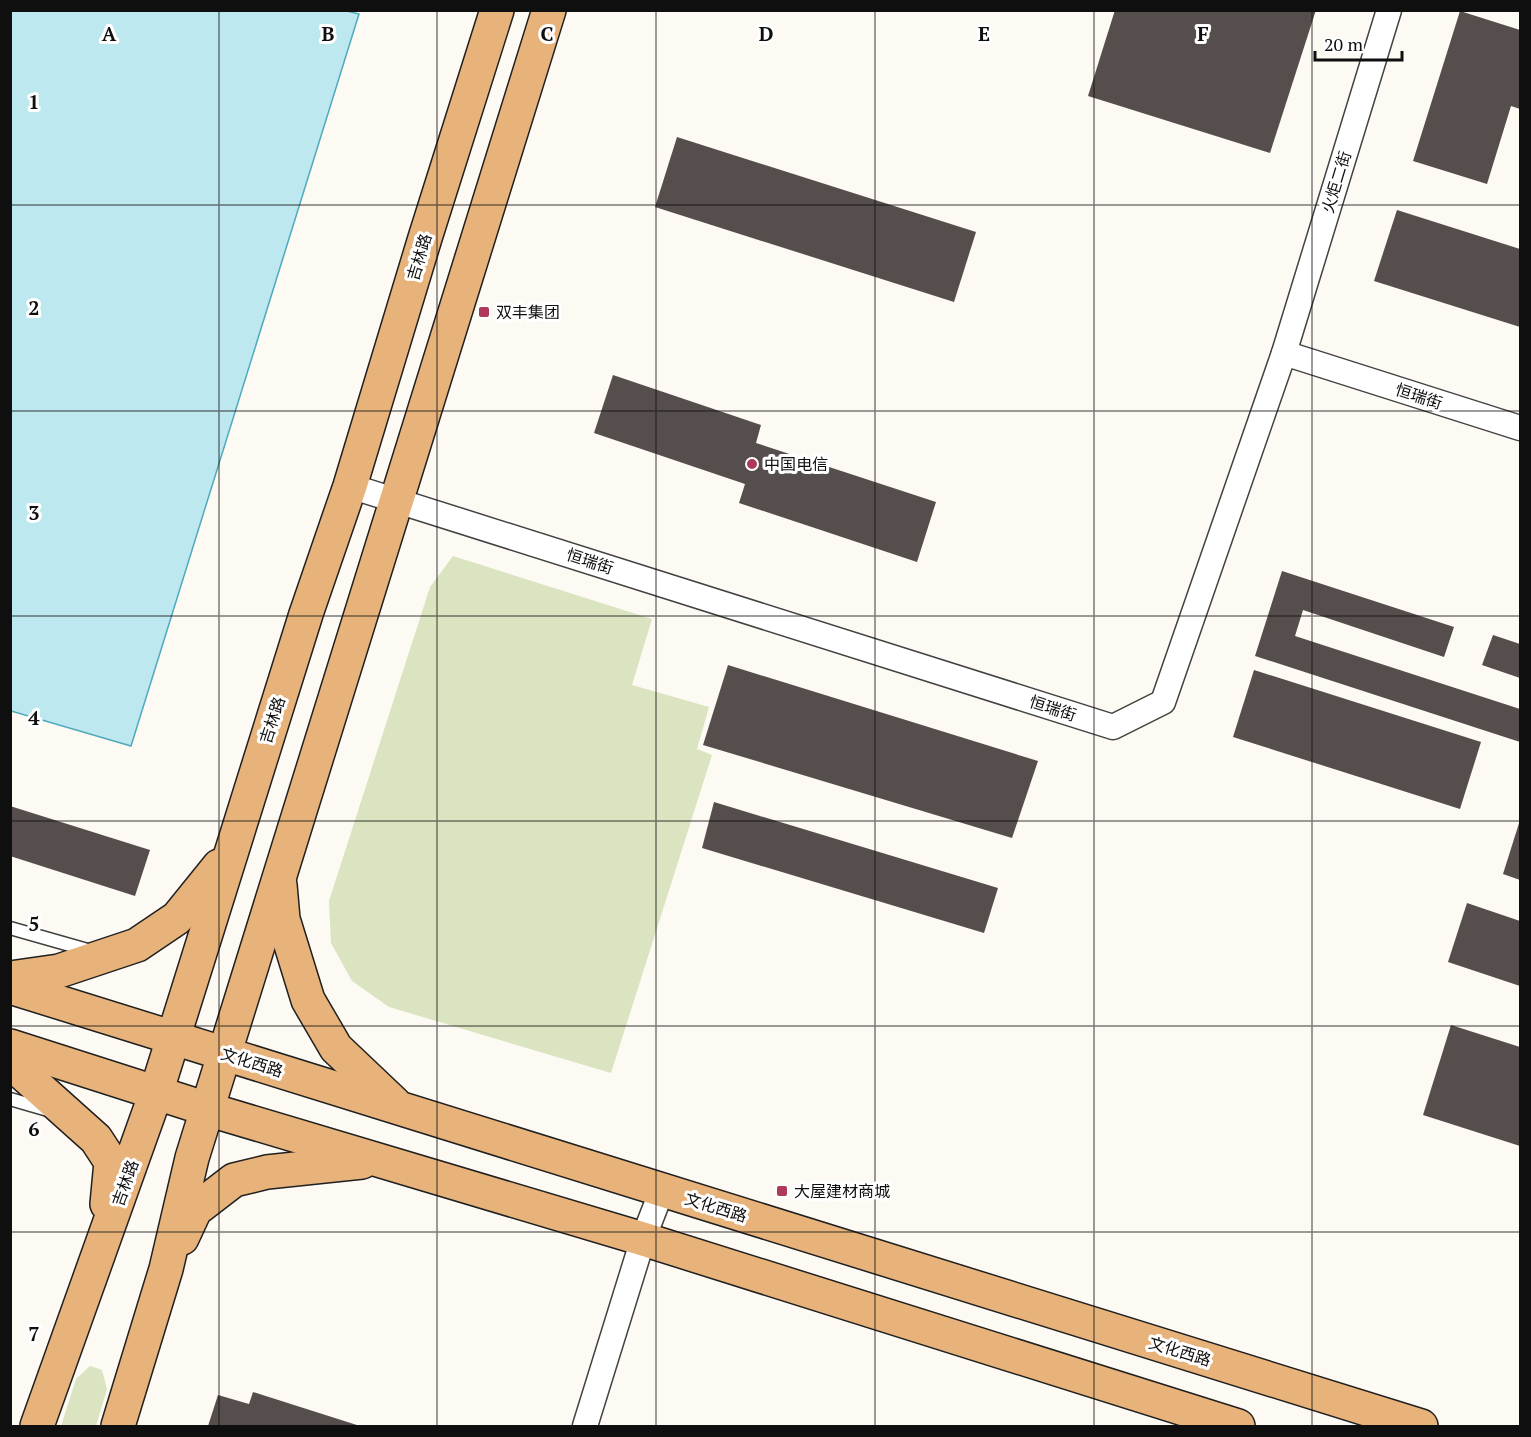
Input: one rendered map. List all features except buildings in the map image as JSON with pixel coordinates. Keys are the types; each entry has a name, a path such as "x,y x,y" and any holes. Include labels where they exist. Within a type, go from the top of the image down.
{"main road":[{"name":"吉林路","path":"38,1426 156,1093 306,614 350,486 428,227 497,10"},
{"path":"118,1426 166,1269 192,1158 549,10"},
{"path":"10,978 59,971 137,945 177,918 231,850"},
{"path":"279,877 283,919 308,1000 336,1048 400,1108"},
{"name":"文化西路","path":"10,987 1420,1426"},
{"path":"10,1046 207,1109 643,1239 1238,1426"},
{"path":"10,1062 96,1139 111,1162 104,1241"},
{"path":"166,1269 195,1210 234,1180 300,1167 380,1160"}],"street":[{"name":"火炬二街","path":"1284,353 1389,10"},
{"name":"恒瑞街","path":"350,486 1113,727 1163,702 1284,353 1521,428"},
{"path":"585,1426 643,1239 662,1190"}],"lane":[{"path":"10,928 107,956"},
{"path":"10,1098 75,1119"}],"green space":[{"path":"453,556 652,619 632,685 709,707 697,749 712,755 611,1073 389,1007 352,981 331,943 329,901 430,587"},
{"path":"90,1366 102,1370 107,1389 96,1426 61,1426 76,1379"}],"water":[{"path":"11,11 347,11 359,14 131,746 11,711"}],"place":[{"name":"双丰集团","path":"484,312"},
{"name":"中国电信","path":"752,464"},
{"name":"大屋建材商城","path":"782,1191"}]}
